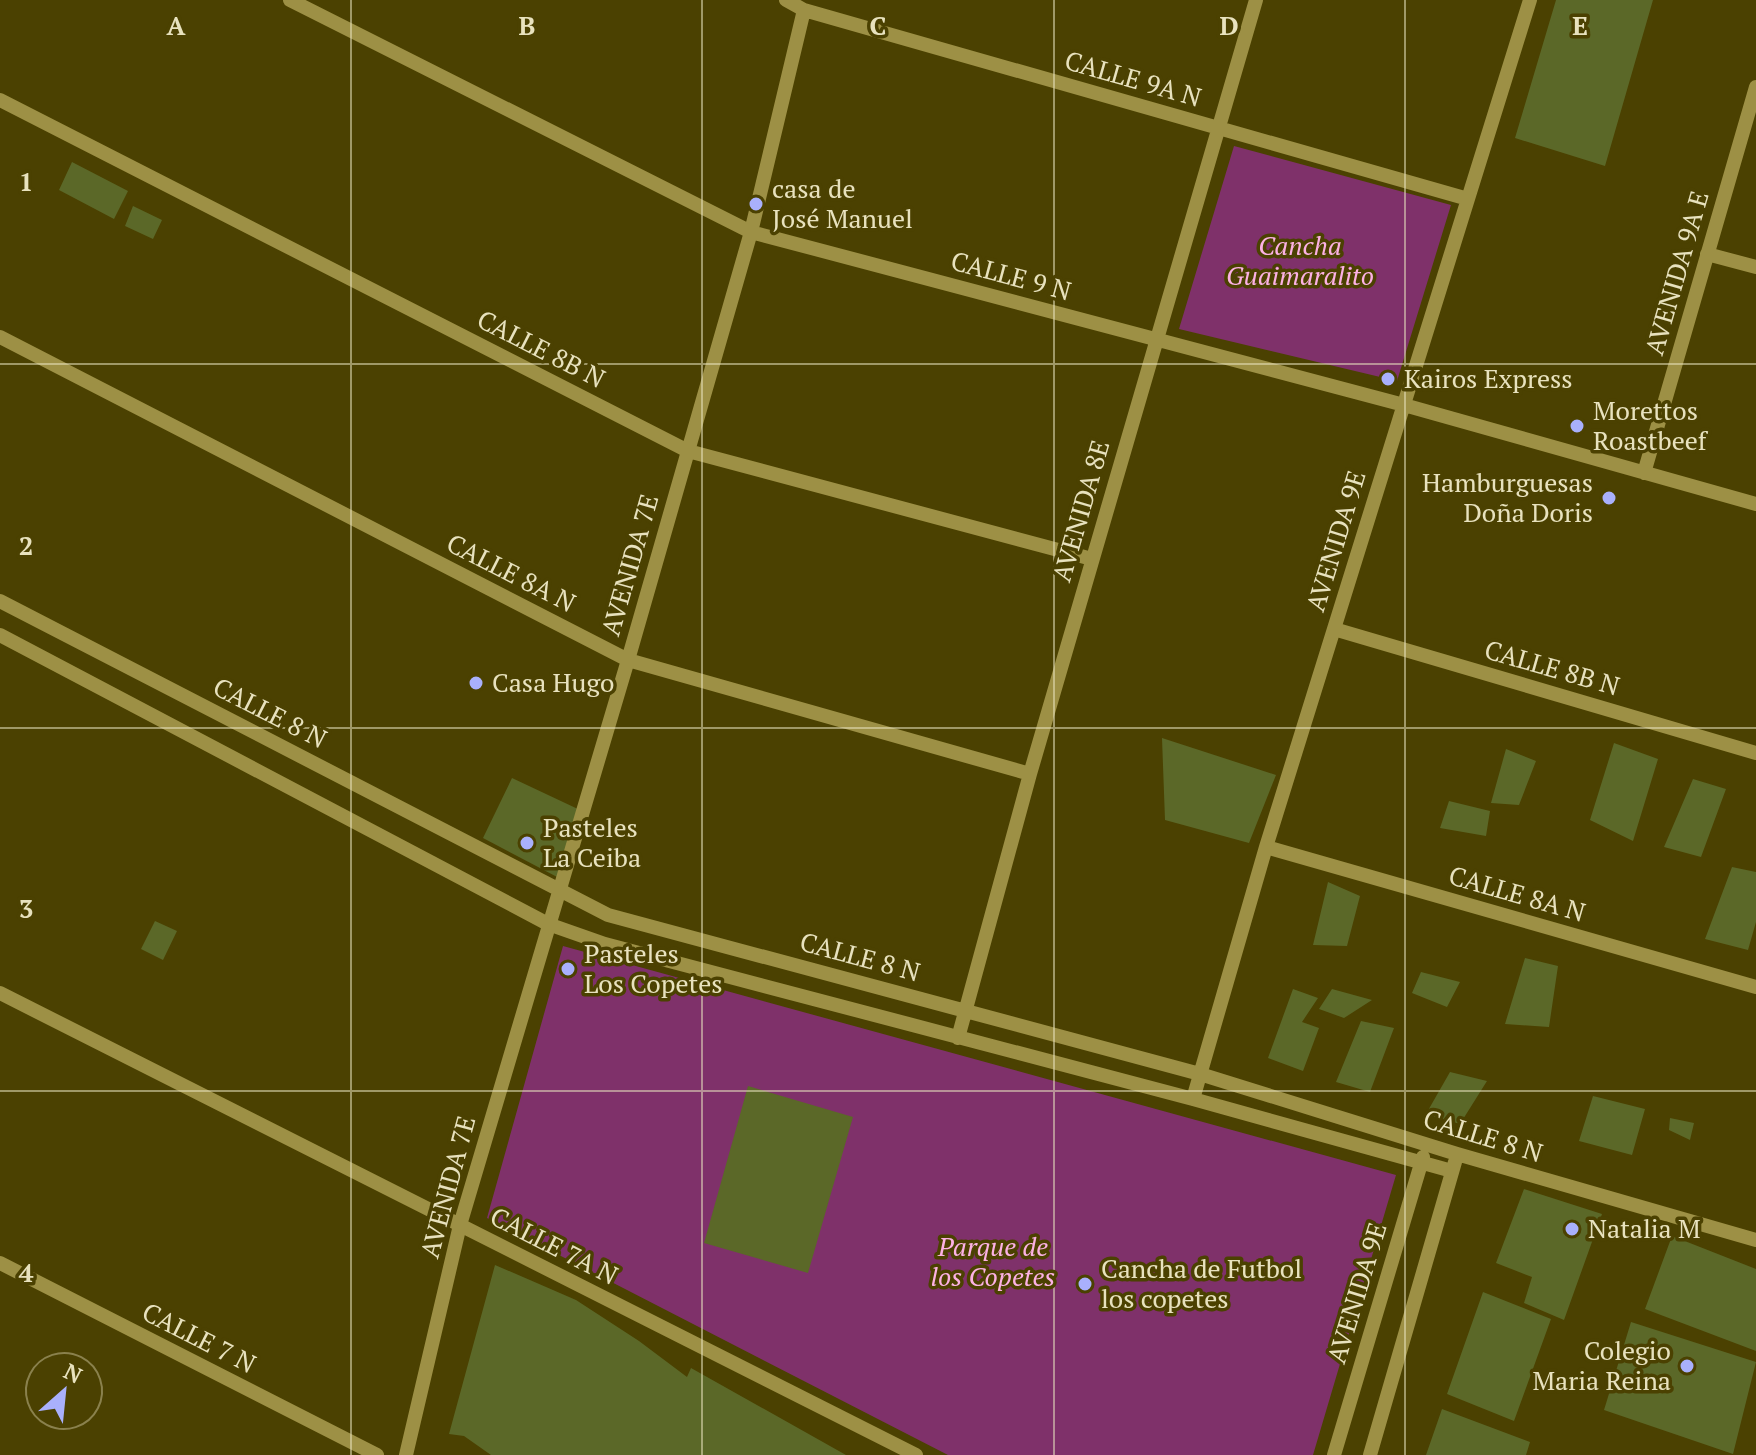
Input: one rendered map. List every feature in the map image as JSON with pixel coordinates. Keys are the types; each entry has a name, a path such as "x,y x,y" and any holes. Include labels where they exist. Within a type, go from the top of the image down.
{"street":[{"name":"CALLE 9 N","path":"290,0 751,232 1404,405 1756,504"},
{"name":"CALLE 9A N","path":"786,0 804,10 1468,199"},
{"name":"AVENIDA 8E","path":"958,1038 1030,774 1256,0"},
{"name":"AVENIDA 9E","path":"1193,1099 1266,847 1530,0"},
{"name":"AVENIDA 7E","path":"406,1455 460,1225 751,232 804,10"},
{"name":"AVENIDA 9A E","path":"1644,473 1756,87"},
{"name":"CALLE 8B N","path":"0,100 688,451 1092,559"},
{"path":"1707,254 1756,267"},
{"name":"CALLE 8A N","path":"0,337 628,660 1030,774"},
{"name":"CALLE 8 N","path":"0,601 608,915 1200,1074 1426,1145 1756,1240"},
{"name":"CALLE 8B N","path":"1334,629 1756,753"},
{"name":"CALLE 8 N","path":"0,635 548,924 605,944 1193,1099 1452,1171"},
{"name":"CALLE 8A N","path":"1266,847 1756,987"},
{"name":"CALLE 7A N","path":"0,993 916,1455"},
{"name":"AVENIDA 9E","path":"1334,1455 1426,1145"},
{"path":"1370,1455 1457,1154"},
{"name":"CALLE 7 N","path":"0,1263 377,1455"}],"green space":[{"name":"Cancha Guaimaralito","path":"1234,146 1451,205 1397,381 1179,329"},
{"name":"Parque de los Copetes","path":"563,946 1396,1175 1313,1455 948,1455 487,1218"}],"building":[{"path":"1556,0 1653,0 1605,166 1515,138"},
{"path":"72,162 128,191 114,219 59,190"},
{"path":"133,206 162,220 153,239 125,226"},
{"path":"1162,738 1276,775 1249,843 1165,820"},
{"path":"1614,743 1658,759 1633,841 1590,820"},
{"path":"1506,749 1536,761 1519,805 1491,803"},
{"path":"512,778 580,810 559,878 483,838"},
{"path":"1693,779 1726,789 1701,857 1664,847"},
{"path":"1449,801 1490,811 1486,836 1440,828"},
{"path":"1732,867 1756,872 1756,922 1748,950 1705,939"},
{"path":"1328,882 1360,896 1347,946 1313,945"},
{"path":"155,921 177,931 163,960 141,949"},
{"path":"1525,958 1558,966 1549,1027 1505,1024"},
{"path":"1421,972 1460,982 1447,1007 1412,993"},
{"path":"1293,989 1318,998 1302,1022 1319,1028 1303,1071 1268,1058"},
{"path":"1332,989 1372,1000 1344,1018 1319,1009"},
{"path":"1361,1021 1394,1028 1370,1092 1336,1082"},
{"path":"1450,1072 1487,1081 1460,1124 1426,1114"},
{"path":"748,1086 853,1117 808,1273 704,1243"},
{"path":"1593,1096 1645,1109 1632,1155 1579,1141"},
{"path":"1670,1118 1694,1123 1690,1140 1669,1130"},
{"path":"1524,1189 1602,1214 1564,1320 1524,1303 1532,1277 1496,1263"},
{"path":"1672,1236 1756,1269 1756,1351 1645,1309"},
{"path":"495,1265 576,1300 687,1377 691,1368 846,1455 491,1455 464,1436 449,1434"},
{"path":"1483,1292 1551,1319 1514,1421 1447,1394"},
{"path":"1631,1322 1756,1362 1733,1454 1604,1410"},
{"path":"1442,1409 1530,1442 1526,1455 1426,1455"}],"place":[{"name":"casa de José Manuel","path":"756,204"},
{"name":"Kairos Express","path":"1388,379"},
{"name":"Morettos Roastbeef","path":"1577,426"},
{"name":"Hamburguesas Doña Doris","path":"1609,498"},
{"name":"Casa Hugo","path":"476,683"},
{"name":"Pasteles La Ceiba","path":"527,843"},
{"name":"Pasteles Los Copetes","path":"568,969"},
{"name":"Natalia M","path":"1572,1229"},
{"name":"Cancha de Futbol los copetes","path":"1085,1284"},
{"name":"Colegio Maria Reina","path":"1687,1366"}]}
